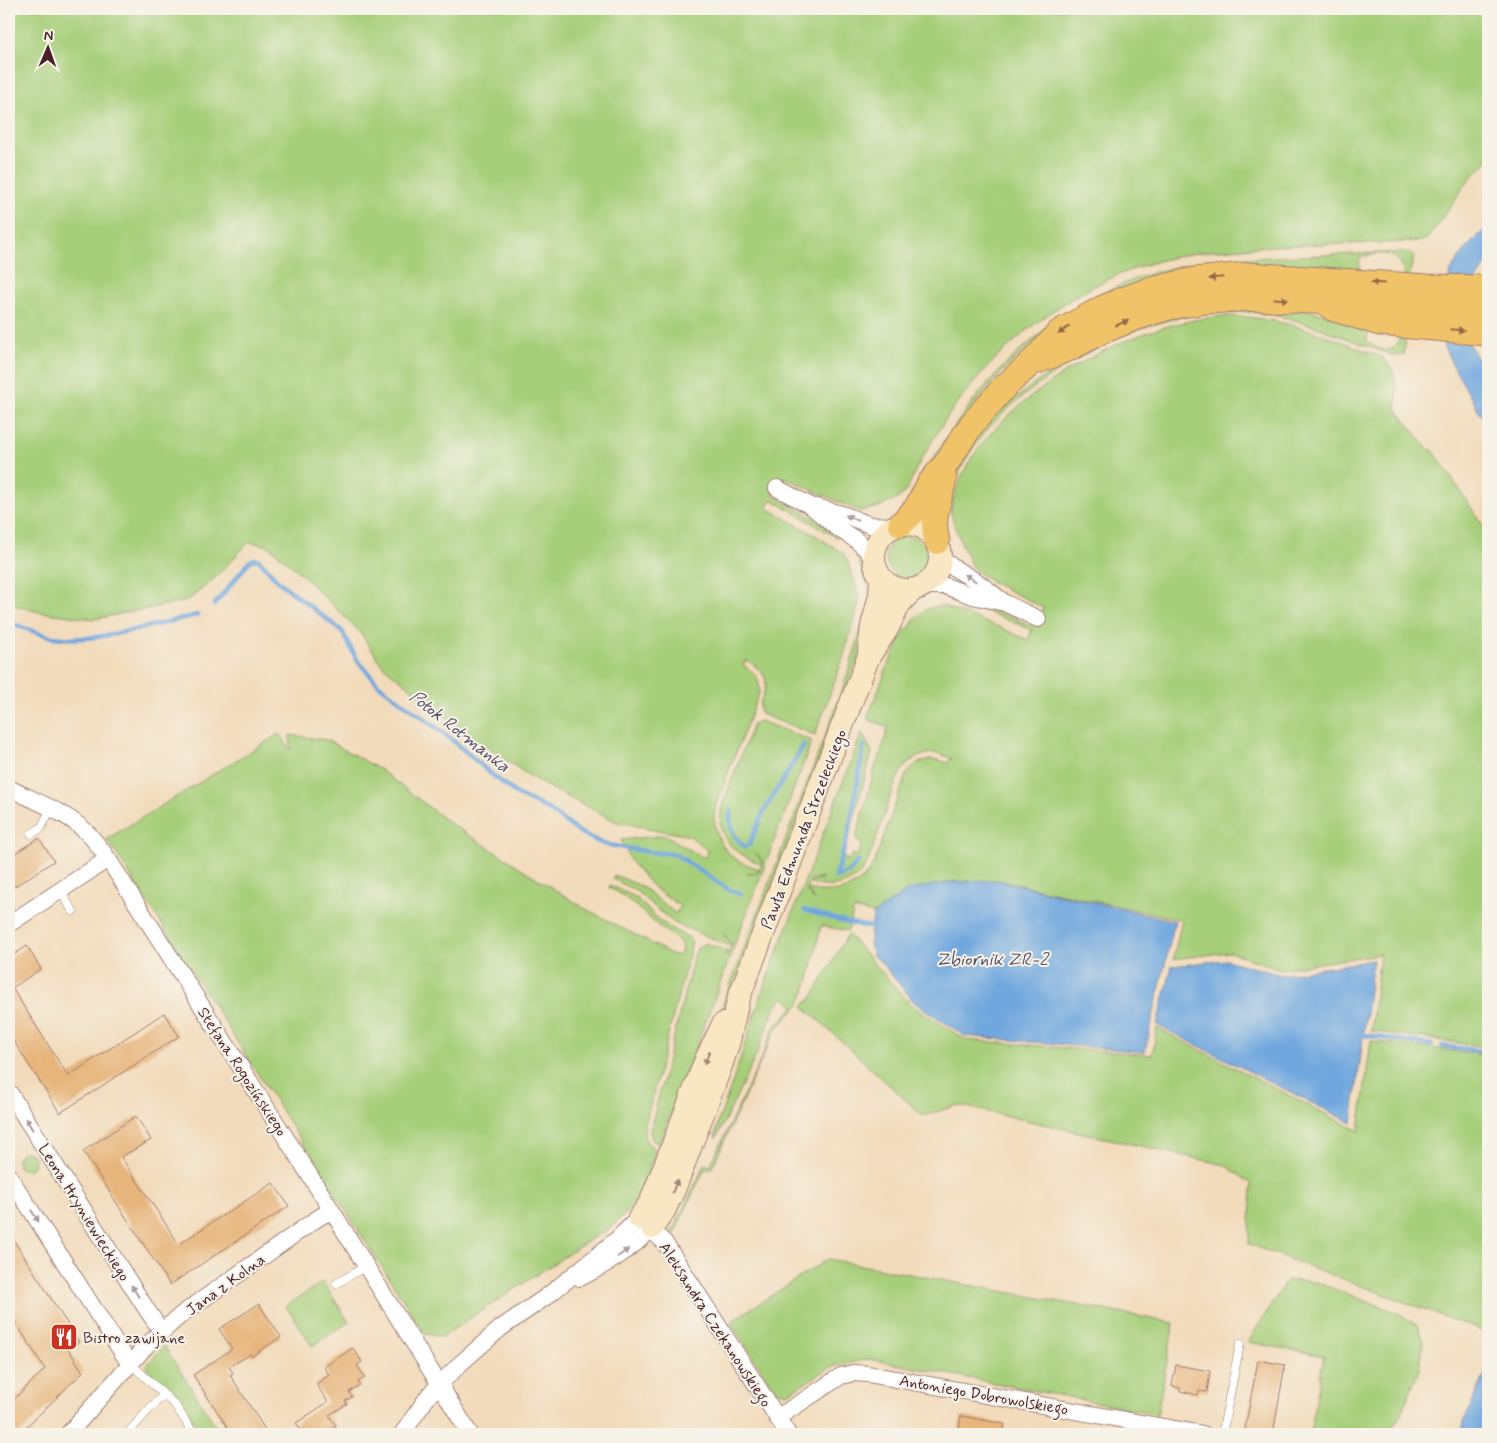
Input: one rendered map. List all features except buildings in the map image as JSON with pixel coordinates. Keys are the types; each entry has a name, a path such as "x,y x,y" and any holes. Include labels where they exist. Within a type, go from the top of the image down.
{"main road":[{"path":"946,465 933,524 938,546 938,568 934,576 918,588 895,588 877,570 873,553 877,541 886,531 912,514 930,483 946,465 959,442 1004,387 1030,364 1060,332 1088,315 1147,291 1195,280 1247,275 1275,276 1426,307 1488,333"},
{"path":"1426,307 1488,288"},
{"path":"1030,364 1070,348 1116,325 1169,307 1206,301 1243,298 1313,302 1366,301 1488,312"},
{"path":"897,525 918,526 932,535 938,546"},
{"name":"Pawła Edmunda Strzeleckiego","path":"868,658 872,626 880,595 877,570"},
{"name":"Pawła Edmunda Strzeleckiego","path":"646,1223 650,1202 716,1036 738,1000 868,658 886,631 900,603 918,588"}],"street":[{"path":"777,488 811,506 862,545 877,570"},
{"path":"811,506 842,514 870,525 897,525"},
{"path":"938,546 948,564 979,583 1005,603 1038,619"},
{"path":"918,588 945,586 973,596 1005,603"},
{"name":"Stefana Rogozińskiego","path":"9,788 82,827 108,859 331,1210 470,1434"},
{"path":"9,924 108,859"},
{"name":"Leona Hryniewieckiego","path":"9,1092 162,1332"},
{"path":"9,1176 131,1364"},
{"name":"Jana z Kolna","path":"68,1434 131,1364 182,1314 331,1210"},
{"name":"Pawła Edmunda Strzeleckiego","path":"402,1434 439,1384 501,1328 550,1294 616,1241 646,1223"},
{"name":"Aleksandra Czekanowskiego","path":"646,1223 666,1243 788,1434"},
{"name":"Antoniego Dobrowolskiego","path":"777,1418 841,1376 868,1374 1202,1434"}],"lane":[{"path":"31,834 41,828 51,809"},
{"path":"60,891 73,911"},
{"path":"336,1284 366,1266"},
{"path":"1222,1434 1240,1344"},
{"path":"131,1364 175,1405 194,1434"},
{"path":"128,1434 164,1395"}],"green space":[{"path":"9,9 1488,9 1488,161 1470,178 1428,238 1422,241 1252,247 1196,253 1138,267 1101,283 1066,302 1018,338 988,366 950,413 921,459 906,490 893,501 875,508 859,511 783,477 773,495 843,536 836,537 771,499 767,508 843,553 858,592 859,603 843,658 815,735 761,714 760,707 766,682 764,675 758,668 746,660 743,665 758,679 759,693 716,804 714,820 721,843 730,855 745,864 759,869 758,872 747,874 758,873 763,861 756,853 762,861 761,864 741,854 727,842 721,825 721,815 723,803 753,724 760,721 812,741 659,1144 652,1140 650,1131 694,956 698,947 705,943 727,951 726,954 718,956 727,955 732,943 724,934 730,946 674,923 636,891 613,879 614,875 641,886 676,914 680,906 654,888 631,862 621,840 665,835 704,858 708,851 690,836 617,822 537,781 473,738 382,665 360,632 299,572 269,546 249,542 214,579 187,601 94,619 39,612 9,604"},
{"path":"1406,252 1414,257 1410,271 1404,355 1396,356 1288,318 1270,314 1223,312 1195,314 1167,320 1114,339 1089,352 1065,366 1011,406 974,446 956,479 949,498 944,500 959,462 980,432 1006,406 1059,366 1128,330 1178,314 1203,310 1229,307 1285,308 1318,313 1370,328 1366,341 1380,349 1387,350 1392,349 1398,341 1402,319 1379,316 1364,311 1402,313 1403,298 1280,288 1206,290 1134,307 1064,339 1113,311 1162,295 1213,286 1273,283 1404,292 1405,280 1403,268 1397,259 1392,256 1376,254 1360,257 1359,275 1257,268 1223,269 1197,272 1146,283 1097,302 1052,328 1015,359 999,376 956,431 921,491 919,485 942,445 968,408 997,374 1029,343 1065,316 1104,293 1145,276 1200,262"},
{"path":"1222,316 1244,317 1285,323 1382,357 1391,369 1396,381 1396,409 1429,450 1433,450 1482,524 1488,543 1488,1047 1371,1031 1380,954 1280,969 1230,952 1173,959 1182,920 997,880 908,890 874,914 854,909 848,931 821,926 809,979 800,1004 775,1030 712,1168 704,1170 674,1234 672,1232 705,1164 710,1166 774,1028 794,1007 784,997 775,1007 756,1056 715,1138 718,1122 762,992 862,733 872,752 843,858 850,860 854,854 858,855 862,843 857,841 856,838 888,727 867,719 887,668 906,628 909,629 915,619 926,609 943,606 1028,640 1032,630 963,602 961,597 1034,626 1043,608 994,583 976,571 971,565 956,531 951,512 955,492 968,464 987,438 1013,411 1064,373 1085,360 1128,340 1151,331 1198,319","holes":["937,753 951,758 948,763 936,760 924,761 910,770 906,775 869,872 855,885 846,889 828,892 809,889 808,891 814,900 807,891 811,879 823,878 812,881 811,883 817,885 837,886 855,878 863,870 871,854 894,787 902,770 914,759 927,754"]},
{"path":"911,536 919,539 925,545 928,557 925,569 919,575 903,578 895,575 889,569 886,553 889,545 895,539"},
{"path":"856,550 865,558 873,581 870,592 857,558"},
{"path":"865,617 858,659 727,1004 704,1054 844,686"},
{"path":"279,734 291,750 290,735 327,740 379,769 448,822 584,908 671,954 680,956 682,947 680,942 630,901 609,888 610,885 635,897 659,920 688,937 692,942 644,1129 646,1141 656,1149 637,1197 613,1226 442,1337 425,1334 107,839"},
{"path":"848,934 911,1005 966,1040 1152,1055 1157,1028 1359,1131 1371,1041 1488,1055 1488,1333 1249,1244 1252,1184 1225,1165 958,1105 923,1116 803,1006 812,998"},
{"path":"26,1152 32,1155 35,1161 32,1167 26,1170 20,1167 17,1161 20,1155"},
{"path":"828,1259 1174,1323 1157,1414 869,1359 832,1367 788,1393 775,1390 730,1322"},
{"path":"1287,1280 1316,1282 1398,1313 1418,1326 1423,1342 1419,1370 1400,1416 1389,1434 1310,1434 1324,1356 1248,1342"},
{"path":"323,1282 349,1322 312,1346 286,1306"},
{"path":"164,1346 221,1434 202,1434 180,1400 145,1367"}],"water":[{"path":"1488,226 1488,262 1473,284 1467,340 1488,377 1488,427 1453,366 1444,347 1441,328 1445,289 1452,269 1467,247"},
{"name":"Zbiornik ZR-2","path":"997,880 1175,921 1145,1052 965,1036 915,1003 879,960 873,956 870,946 870,935 874,914 908,890 950,882"},
{"path":"1226,960 1281,975 1373,960 1352,1123 1157,1025 1172,966"},
{"path":"1488,1368 1488,1425 1484,1434 1461,1434 1465,1419"}],"waterway":[{"name":"Potok Rotmanka","path":"214,605 250,561 254,559 259,560 279,582 342,631 357,660 379,685 450,738 518,795 546,808 579,832 603,844 649,852 675,854 728,889 741,894"},
{"name":"Potok Rotmanka","path":"9,623 53,637 87,638 125,632 197,615"},
{"path":"749,845 764,811 804,745"},
{"path":"836,873 848,836 864,745"},
{"path":"731,810 732,830 745,847"},
{"path":"835,877 849,872 858,861"},
{"name":"Potok Rotmanka","path":"804,910 848,923 871,927"},
{"name":"Potok Rotmanka","path":"1364,1035 1432,1045"},
{"name":"Potok Rotmanka","path":"1442,1046 1488,1052"}],"place":[{"name":"Bistro zawijane","path":"64,1337"}]}
